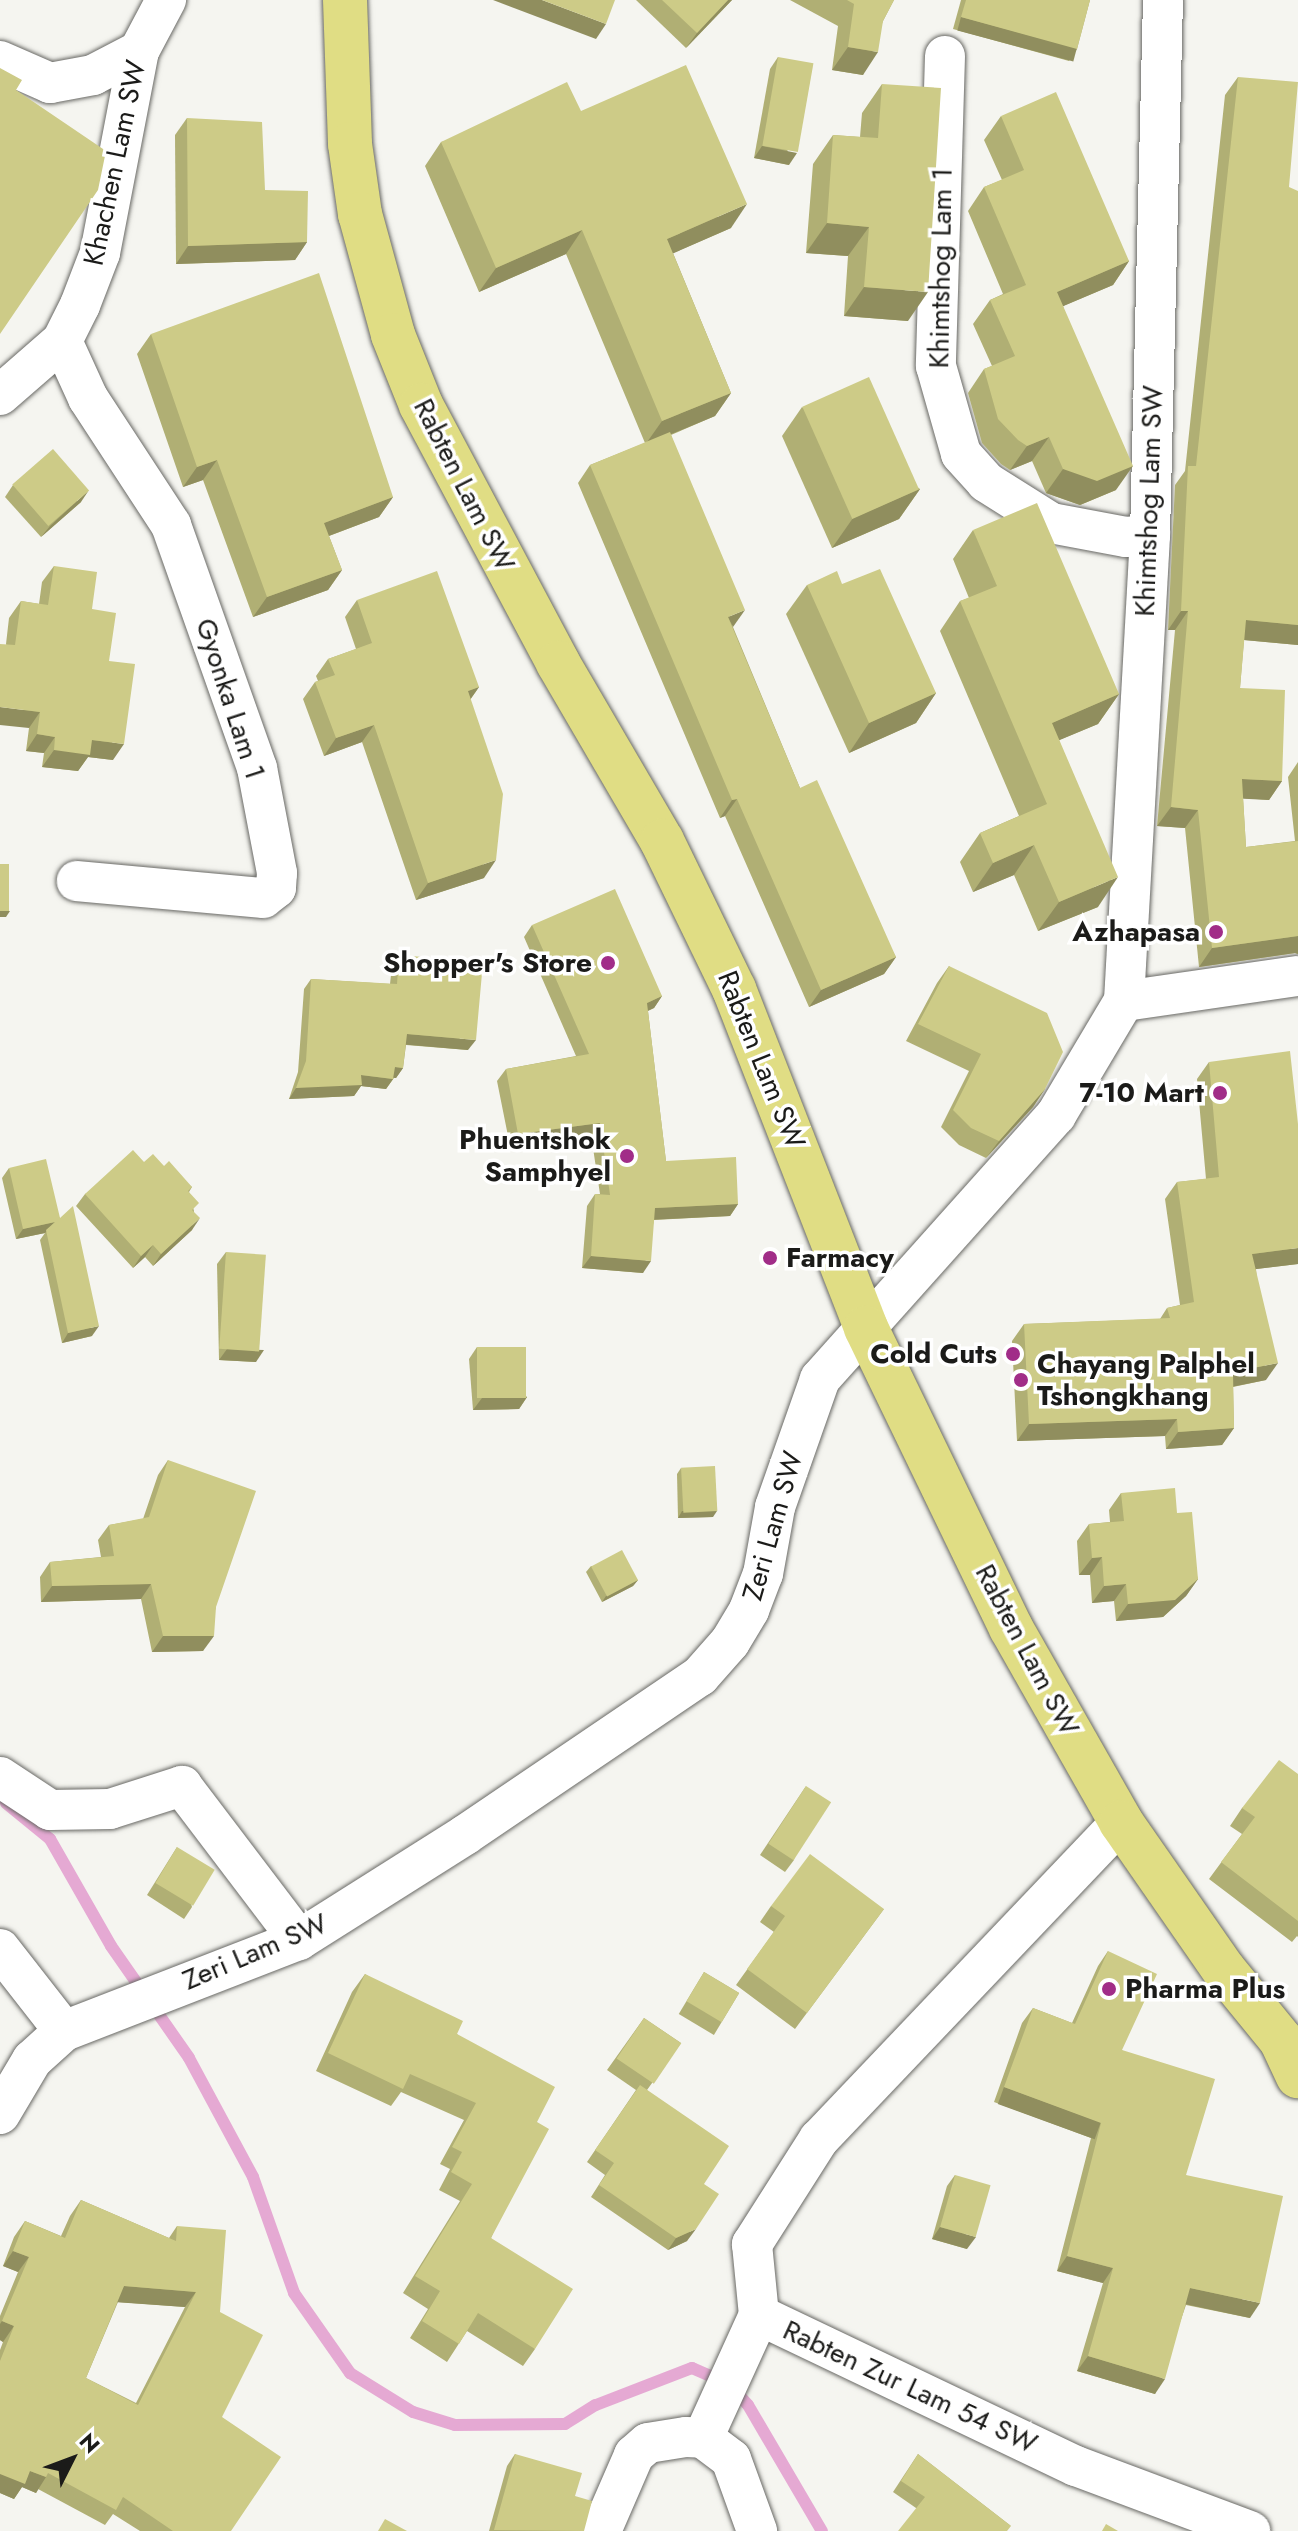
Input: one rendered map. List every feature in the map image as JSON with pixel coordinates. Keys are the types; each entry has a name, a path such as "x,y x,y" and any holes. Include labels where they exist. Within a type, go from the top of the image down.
{"main road":[{"name":"Rabten Lam SW","path":"345,0 350,144 360,214 393,335 421,405 472,503 662,841 734,989 866,1328 1011,1628 1121,1822 1224,1970 1281,2040 1298,2076"}],"street":[{"name":"Khachen Lam SW","path":"0,395 67,332 100,253 139,51 166,0"},
{"name":"Khimtshog Lam SW","path":"1124,1001 1150,535 1163,0"},
{"path":"0,61 50,83 93,75 139,51"},
{"name":"Khimtshog Lam 1","path":"945,56 936,366 961,454 986,482 1051,523 1126,537 1150,535"},
{"path":"67,332 180,515 227,627"},
{"name":"Gyonka Lam 1","path":"67,332 88,398 171,525 257,768 277,873 276,888 263,898 77,881"},
{"path":"1124,1001 1298,976"},
{"name":"Zeri Lam SW","path":"0,2114 32,2060 64,2031 299,1940 465,1835 700,1676 730,1642 749,1610 763,1574 775,1507 820,1379 1056,1115 1124,1001"},
{"path":"0,1777 50,1810 110,1809 182,1786 299,1940"},
{"name":"Rabten Zur Lam 54 SW","path":"1121,1822 819,2139 752,2244 751,2332 1076,2466 1250,2531"},
{"path":"0,1949 64,2031"},
{"path":"703,2438 751,2332"},
{"path":"601,2531 634,2455 666,2438 703,2438 731,2459 757,2531"}],"building":[{"path":"542,0 615,0 606,24"},
{"path":"662,0 728,0 697,33"},
{"path":"847,0 894,0 883,21 878,52 848,47 854,4"},
{"path":"966,0 1090,0 1077,49 961,17"},
{"path":"778,57 813,63 798,152 762,146"},
{"path":"686,65 747,204 667,239 731,393 662,421 582,230 496,268 441,142 567,82 581,111"},
{"path":"0,68 22,80 16,90 106,151 98,190 0,334"},
{"path":"1238,77 1298,82 1289,187 1298,191 1298,625 1246,620 1240,688 1285,690 1282,781 1242,779 1246,847 1298,841 1298,936 1212,948 1198,810 1171,807 1188,611 1181,611 1188,466 1196,466"},
{"path":"882,84 941,88 928,292 864,287 869,227 827,223 833,135 878,138"},
{"path":"1056,92 1129,261 1057,292 1133,466 1097,481 1063,469 1049,437 1027,446 1018,440 998,419 984,369 1015,356 990,300 1026,285 984,187 1024,170 1001,116"},
{"path":"187,118 262,122 265,190 308,191 307,242 188,246"},
{"path":"319,273 393,497 324,523 342,570 267,597 217,460 197,467 151,334"},
{"path":"869,377 919,489 852,519 802,407"},
{"path":"670,432 745,610 728,617 800,788 817,780 896,957 821,990 737,799 732,800 590,465"},
{"path":"53,449 89,491 48,526 12,484"},
{"path":"1037,503 1119,694 1052,723 1118,877 1059,902 1034,845 993,863 980,833 1047,804 960,601 997,586 973,530"},
{"path":"54,566 97,572 92,609 116,613 109,661 135,664 124,744 92,740 90,755 54,750 55,737 37,734 40,712 0,707 0,644 15,645 21,601 48,605"},
{"path":"880,569 936,693 869,723 807,585 837,571 842,584"},
{"path":"437,571 479,687 468,691 503,794 496,860 428,883 374,725 336,738 315,682 335,675 328,659 372,643 357,600"},
{"path":"0,864 9,864 9,911 0,911"},
{"path":"615,889 662,996 647,1003 666,1161 736,1157 738,1204 655,1208 651,1261 591,1256 595,1194 610,1195 600,1123 518,1134 506,1069 589,1054 532,925"},
{"path":"399,955 483,962 476,1040 407,1034 403,1068 395,1067 393,1079 361,1075 362,1085 296,1088 306,1061 311,979 397,984"},
{"path":"949,966 1047,1013 1063,1052 1045,1089 999,1141 971,1128 953,1110 981,1054 918,1024"},
{"path":"1290,1051 1298,1124 1298,1248 1252,1254 1278,1363 1233,1372 1234,1428 1178,1432 1177,1419 1029,1424 1024,1324 1170,1318 1167,1308 1194,1302 1177,1182 1219,1177 1209,1062"},
{"path":"133,1150 144,1162 153,1154 164,1166 169,1161 192,1187 188,1191 199,1203 192,1210 200,1218 161,1254 153,1245 141,1256 85,1194"},
{"path":"46,1159 60,1218 73,1206 99,1326 68,1333 46,1230 55,1222 23,1229 9,1168"},
{"path":"226,1252 266,1255 259,1352 219,1349"},
{"path":"477,1347 526,1347 526,1398 477,1398"},
{"path":"168,1460 256,1491 216,1607 214,1636 163,1636 151,1584 52,1586 50,1562 114,1556 109,1525 149,1517"},
{"path":"715,1466 717,1511 683,1513 681,1468"},
{"path":"1175,1488 1177,1513 1192,1512 1198,1579 1175,1600 1128,1604 1126,1584 1104,1586 1102,1557 1092,1558 1089,1524 1124,1521 1121,1493"},
{"path":"622,1550 638,1580 607,1596 591,1566"},
{"path":"1279,1760 1298,1774 1298,1921 1221,1862 1255,1817 1242,1808"},
{"path":"806,1786 831,1802 794,1860 768,1844"},
{"path":"177,1847 215,1870 193,1906 155,1883"},
{"path":"810,1854 884,1909 807,2013 747,1969 785,1916 771,1906"},
{"path":"1108,1951 1157,1974 1122,2050 1215,2079 1186,2175 1283,2196 1260,2303 1190,2288 1165,2379 1088,2356 1113,2268 1067,2256 1101,2123 1004,2087 1033,2008 1075,2024"},
{"path":"704,1972 739,1993 722,2022 686,2001"},
{"path":"365,1974 463,2021 457,2034 555,2087 537,2122 549,2129 491,2238 573,2289 535,2349 478,2313 459,2344 422,2321 440,2291 415,2276 472,2184 451,2172 462,2152 452,2147 476,2103 410,2074 403,2089 328,2053"},
{"path":"644,2018 681,2043 654,2084 617,2059"},
{"path":"640,2085 729,2146 704,2184 719,2194 696,2229 676,2238 599,2185 614,2163 595,2150"},
{"path":"955,2175 991,2185 976,2237 940,2227"},
{"path":"81,2200 176,2241 177,2226 226,2230 220,2312 263,2335 222,2417 281,2457 231,2531 173,2531 123,2497 116,2510 48,2473 46,2477 30,2471 25,2484 0,2474 0,2361 14,2326 2,2321 29,2257 13,2251 25,2221 65,2238","holes":["124,2286 196,2292 138,2405 86,2378"]},
{"path":"515,2454 582,2473 575,2496 592,2501 584,2531 494,2530"},
{"path":"918,2454 1011,2526 1007,2531 898,2531 925,2497 901,2481"},
{"path":"385,2519 407,2531 378,2531"},
{"path":"1106,2524 1118,2531 1102,2531"}],"waterway":[{"path":"6,1803 50,1839 111,1946 189,2058 253,2177 294,2293 350,2373 413,2412 455,2425 565,2424 596,2405 692,2368 729,2384 748,2405 822,2531"}],"place":[{"name":"Azhapasa","path":"1216,932"},
{"name":"Shopper's Store","path":"608,963"},
{"name":"7-10 Mart","path":"1220,1093"},
{"name":"Phuentshok Samphyel","path":"627,1156"},
{"name":"Farmacy","path":"770,1258"},
{"name":"Cold Cuts","path":"1013,1354"},
{"name":"Chayang Palphel Tshongkhang","path":"1021,1380"},
{"name":"Pharma Plus","path":"1109,1989"}]}
